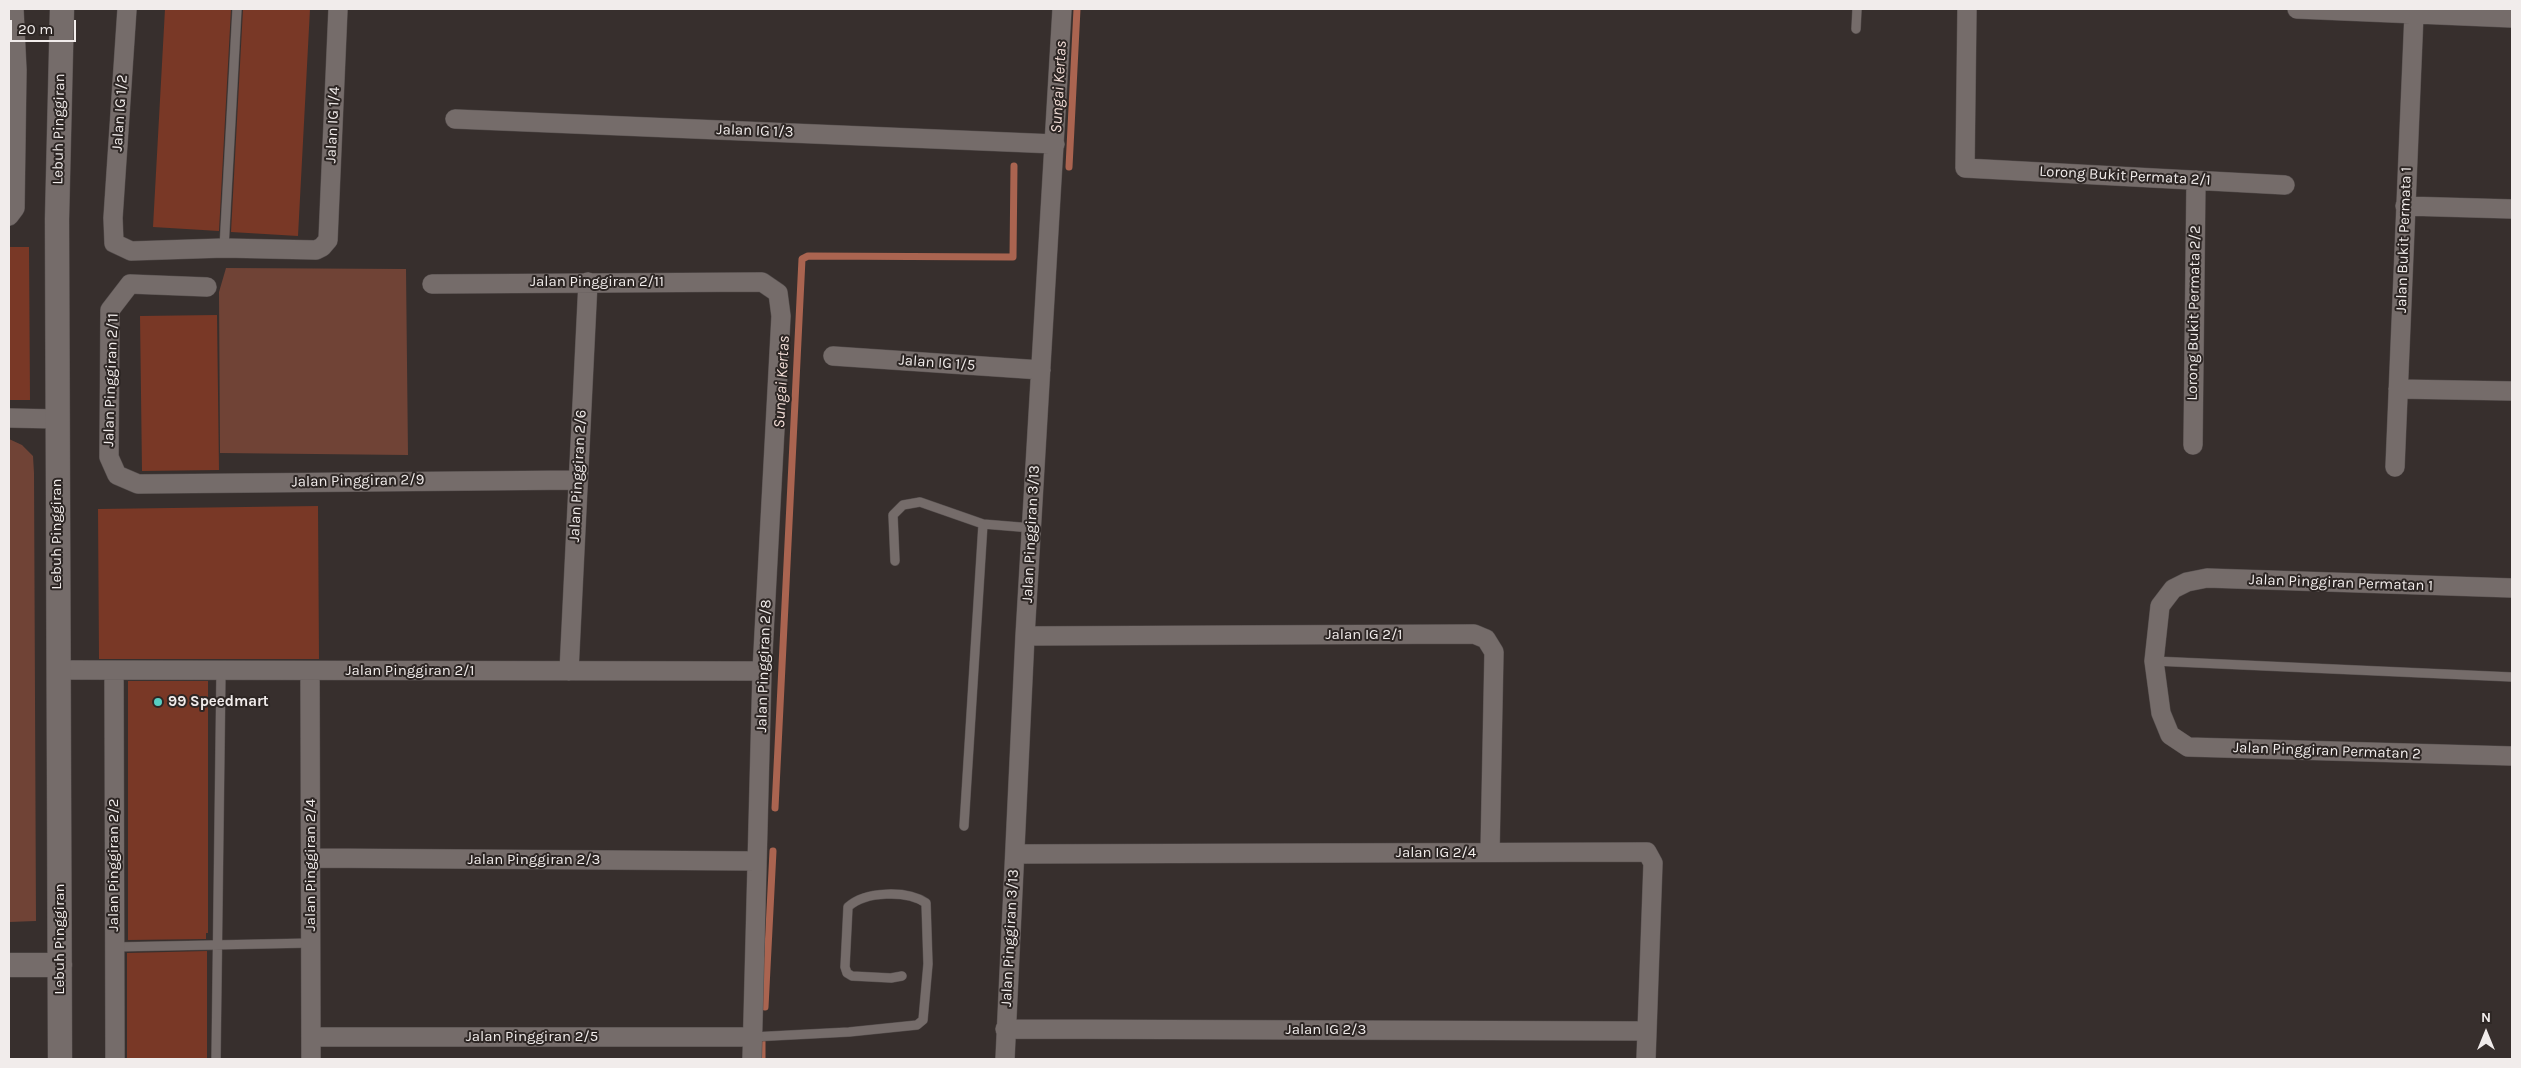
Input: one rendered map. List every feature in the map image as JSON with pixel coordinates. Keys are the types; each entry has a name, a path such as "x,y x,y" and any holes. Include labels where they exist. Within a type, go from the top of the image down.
{"street":[{"path":"12,212 17,70 14,9"},
{"name":"Lebuh Pinggiran","path":"60,1059 57,219 62,9"},
{"name":"Jalan IG 1/2","path":"127,9 113,218 114,243 131,251 224,248"},
{"name":"Jalan IG 1/4","path":"224,248 316,250 328,240 338,9"},
{"name":"Jalan Pinggiran 3/13","path":"1005,1059 1025,636 1062,9"},
{"name":"Lorong Bukit Permata 2/1","path":"1967,9 1965,168 2285,185"},
{"path":"2297,9 2512,18"},
{"name":"Jalan Bukit Permata 1","path":"2395,467 2414,14"},
{"name":"Jalan IG 1/3","path":"455,119 1055,144"},
{"name":"Lorong Bukit Permata 2/2","path":"2193,445 2196,180"},
{"path":"2405,206 2512,209"},
{"name":"Jalan Pinggiran 2/6","path":"569,671 588,282"},
{"name":"Jalan Pinggiran 2/11","path":"432,284 762,282"},
{"name":"Jalan Pinggiran 2/8","path":"752,1059 762,671 781,316 778,293 762,282"},
{"name":"Jalan Pinggiran 2/11","path":"138,484 117,475 109,457 110,310 130,284 207,287"},
{"name":"Jalan IG 1/5","path":"833,356 1041,370"},
{"path":"2398,389 2512,392"},
{"path":"9,418 57,418"},
{"name":"Jalan Pinggiran 2/9","path":"138,484 578,480"},
{"name":"Jalan Pinggiran Permatan 1","path":"2173,589 2187,582 2207,578 2512,588"},
{"name":"Jalan Pinggiran Permatan 2","path":"2173,589 2160,606 2154,660 2161,712 2170,735 2188,747 2512,756"},
{"name":"Jalan IG 2/1","path":"1025,636 1474,634 1486,639 1494,652 1490,852"},
{"name":"Jalan Pinggiran 2/1","path":"58,670 762,671"},
{"name":"Jalan Pinggiran 2/2","path":"114,671 115,1059"},
{"name":"Jalan Pinggiran 2/4","path":"310,671 311,1059"},
{"name":"Jalan IG 2/4","path":"1016,854 1647,852 1652,863 1646,1059"},
{"name":"Jalan Pinggiran 2/3","path":"311,858 757,861"},
{"path":"9,965 60,965"},
{"name":"Jalan IG 2/3","path":"1005,1029 1647,1031"},
{"name":"Jalan Pinggiran 2/5","path":"311,1037 752,1037"}],"lane":[{"path":"224,248 237,9"},
{"path":"1856,29 1857,9"},
{"path":"895,561 893,515 903,505 920,502 983,524 1032,528"},
{"path":"964,826 983,524"},
{"path":"2154,660 2512,677"},
{"path":"216,1059 221,671"},
{"path":"752,1037 849,1032 917,1025 923,1020 928,964 926,903 920,899 884,895 854,902 848,907 846,926 847,973 852,976 881,978 902,976"},
{"path":"114,947 311,943"}],"shaded area":[{"path":"226,268 406,269 408,455 220,453 219,292"},
{"path":"9,439 22,445 33,456 34,473 36,921 9,922"}],"building":[{"path":"165,9 231,9 219,231 153,227"},
{"path":"243,9 310,9 298,236 231,232"},
{"path":"9,247 29,247 30,400 9,400"},
{"path":"217,315 219,470 142,471 140,316"},
{"path":"318,506 319,659 99,659 98,509"},
{"path":"128,681 208,681 208,933 206,933 206,939 128,940"},
{"path":"207,951 207,1059 127,1059 127,953"}],"waterway":[{"name":"Sungai Kertas","path":"1069,167 1077,9"},
{"name":"Sungai Kertas","path":"775,808 802,259 808,256 1013,257 1014,166"},
{"path":"765,1007 773,851"},
{"name":"Sungai Kertas","path":"762,1041 762,1059"}],"place":[{"name":"99 Speedmart","path":"158,702"}]}
